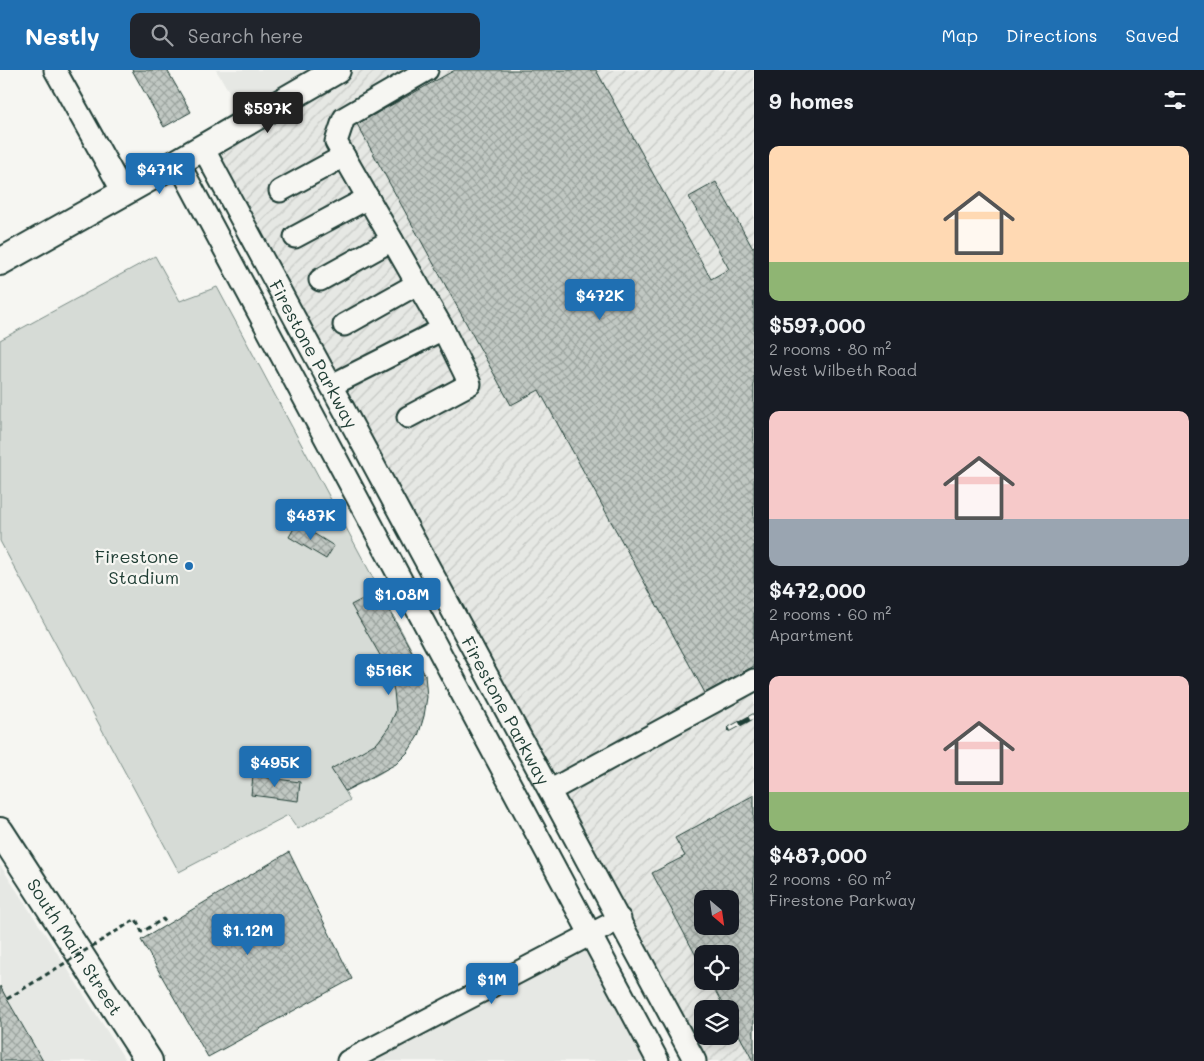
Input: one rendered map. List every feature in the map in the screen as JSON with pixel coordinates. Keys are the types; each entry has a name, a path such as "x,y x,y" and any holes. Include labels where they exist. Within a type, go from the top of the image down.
{"main road":[{"path":"0,262 203,148 336,70"},
{"name":"South Main Street","path":"0,831 149,1061"}],"street":[{"path":"55,70 123,192"},
{"path":"408,417 470,384 443,329 336,142 344,118 427,70"},
{"name":"Firestone Parkway","path":"203,148 696,1061"},
{"path":"280,191 344,156"},
{"name":"Firestone Parkway","path":"178,162 658,1061"},
{"path":"295,237 368,198"},
{"path":"320,280 392,240"},
{"path":"344,324 417,284"},
{"path":"332,386 443,329"},
{"path":"551,790 754,680"},
{"path":"348,1061 620,919"}],"path":[{"path":"8,999 136,919 142,932 163,919 167,924"}],"shaded area":[{"path":"216,70 337,70 248,122"},
{"path":"342,70 754,70 754,1061 695,1061 203,148"},
{"name":"Firestone Stadium","path":"155,256 180,301 217,287 425,675 423,718 412,745 404,755 383,772 345,791 350,800 298,829 288,815 179,872 0,541 0,340"},
{"path":"0,865 58,954 126,1061 0,1061"},
{"path":"590,933 658,1061 348,1061"}],"building":[{"path":"132,70 167,70 191,112 164,127"},
{"path":"455,70 596,70 711,279 729,269 689,197 716,182 752,247 754,246 754,666 705,693 539,390 511,405 357,124"},
{"path":"297,523 334,546 326,559 289,537"},
{"path":"378,591 425,675 427,697 424,716 418,736 408,752 396,764 345,791 331,769 378,742 389,727 396,711 394,691 388,669 351,605"},
{"path":"253,776 300,782 298,801 251,795"},
{"path":"754,795 754,1061 739,1035 739,1000 720,1000 715,990 739,990 739,945 694,945 694,952 652,873 685,856 675,838"},
{"path":"289,852 352,979 208,1057 141,940"},
{"path":"0,986 7,999 43,1061 0,1061"}],"railway":[{"path":"730,729 754,716"}],"place":[{"name":"Firestone Stadium","path":"189,566"}]}
